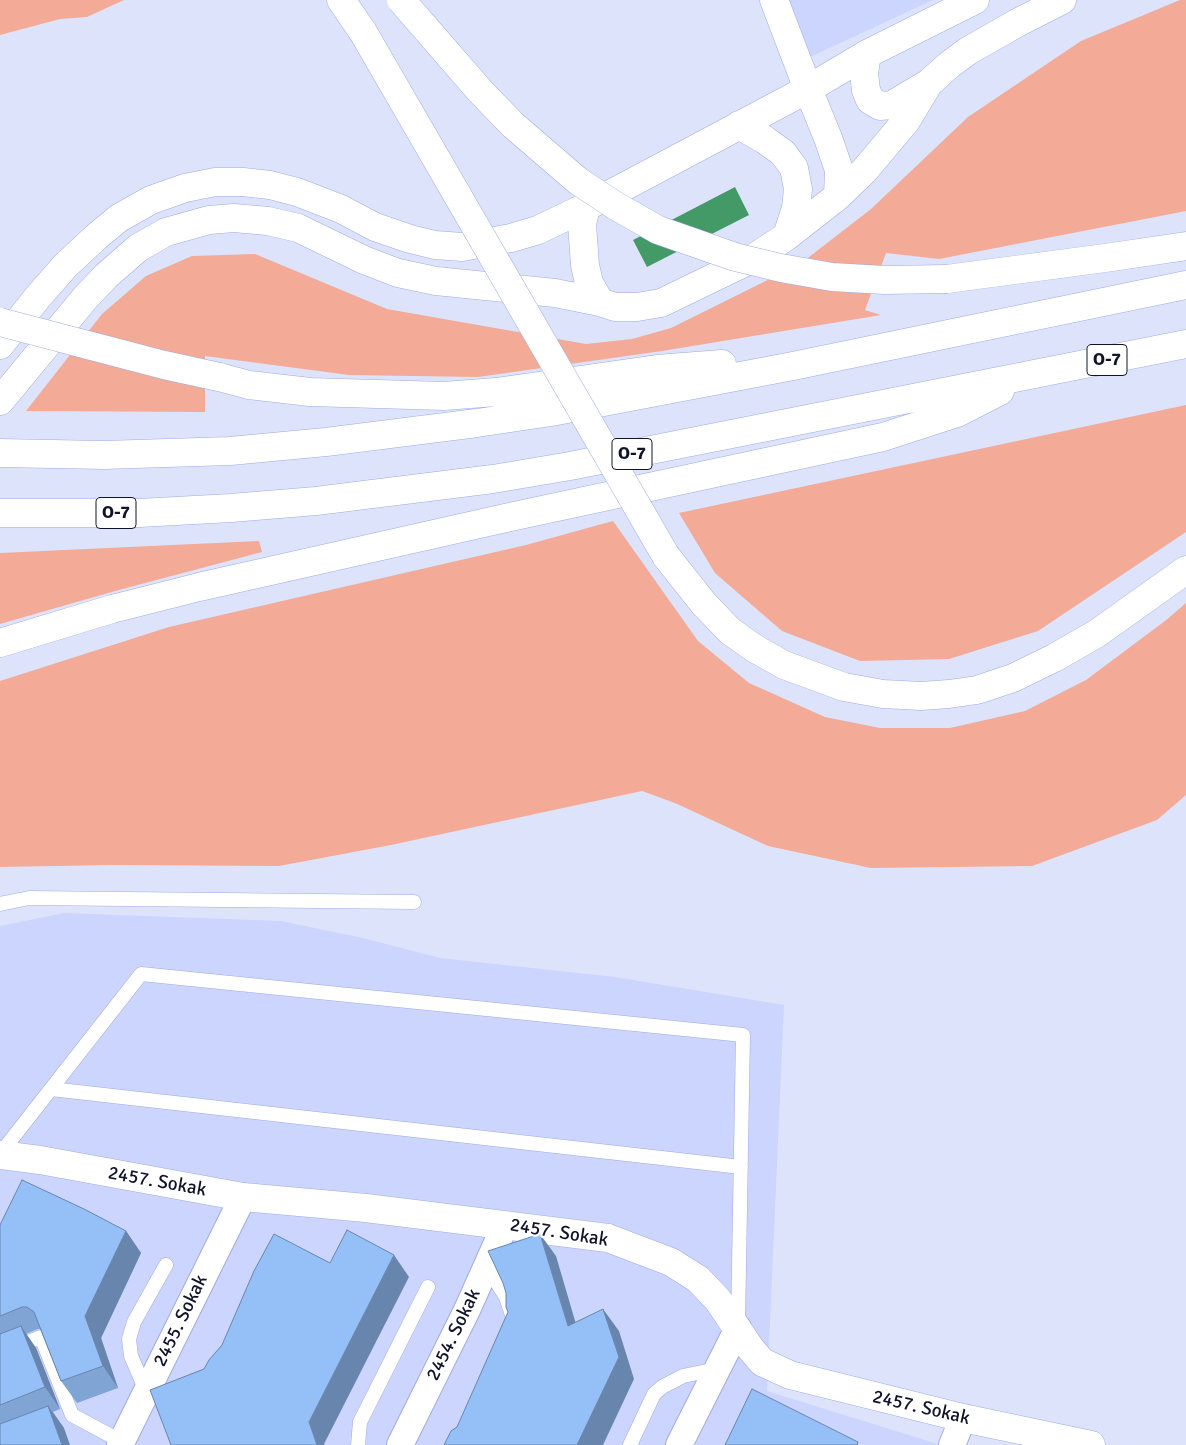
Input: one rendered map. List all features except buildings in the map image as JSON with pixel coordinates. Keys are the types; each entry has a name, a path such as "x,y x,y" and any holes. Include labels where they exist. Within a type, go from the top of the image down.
{"main road":[{"path":"341,0 363,32 666,556 704,604 730,631 784,665 844,687 883,694 922,696 977,690 1021,674 1096,634 1186,570"},
{"path":"401,0 481,92 532,142 578,181 658,230 735,257 832,277 884,280 947,279 1096,260 1186,246"},
{"path":"774,0 839,170 838,196"},
{"path":"0,345 59,272 119,218 151,200 185,188 215,182 243,182 270,185 297,192 341,209 375,227 435,245 462,247 511,238 538,230 586,207 808,89 868,54 975,0"},
{"path":"868,54 864,74 866,90 870,100 880,106 892,105 929,83 968,51 1062,0"},
{"path":"0,400 86,297 106,276 138,248 166,232 209,220 234,218 268,221 298,228 364,260 398,273 436,281 555,293 615,307 661,303 752,259 786,236 838,196 864,171 906,121 929,83"},
{"path":"739,125 783,152 794,168 798,189 796,208 786,236"},
{"path":"586,207 582,224 584,265 589,283 600,302"},
{"path":"0,454 104,455 230,451 326,442 551,412 793,366 1186,285"},
{"path":"0,322 249,385 310,392 444,396 496,392 657,369 726,364 793,366"},
{"name":"O-7","path":"0,513 139,513 232,508 414,490 570,466 1186,344"},
{"path":"0,643 112,609 199,587 519,515 883,437 956,413 1028,376"},
{"name":"2457. Sokak","path":"0,1154 243,1197 366,1208 608,1238 671,1262 698,1279 718,1300 750,1348 762,1362 790,1375 963,1418 1091,1445"}],"street":[{"name":"2455. Sokak","path":"124,1444 154,1393 243,1197"},
{"name":"2454. Sokak","path":"400,1445 487,1267 505,1225"},
{"path":"679,1445 738,1328"},
{"path":"952,1445 963,1418"}],"lane":[{"path":"0,904 29,898 414,902"},
{"path":"0,1154 141,974 743,1035 738,1328"},
{"path":"51,1089 741,1166"},
{"path":"154,1393 130,1356 128,1339 134,1322 166,1265"},
{"path":"487,1267 506,1297 513,1317 513,1328"},
{"path":"358,1445 360,1422 428,1287"},
{"path":"0,1352 41,1337 67,1416 124,1444"},
{"path":"630,1445 654,1394 662,1387 683,1376 717,1369"}],"shaded area":[{"path":"0,0 124,0 87,17 60,19 0,35"},
{"path":"786,0 933,0 808,58"},
{"path":"1180,0 1186,0 1186,211 939,259 886,253 865,310 881,315 662,351 478,377 349,375 205,356 205,412 26,411 102,314 146,276 192,256 255,254 387,309 586,344 632,339 671,328 800,264 871,209 968,117 1081,41"},
{"path":"735,187 749,215 647,267 633,240"},
{"path":"1186,405 1186,532 1038,631 949,659 860,661 782,631 715,573 679,513"},
{"path":"613,521 698,641 749,683 825,717 880,728 950,728 1025,711 1086,680 1186,603 1186,795 1157,820 1032,866 871,868 768,846 675,803 642,791 391,845 279,866 111,865 0,867 0,681 169,627 526,545"},
{"path":"259,541 262,552 0,624 0,553"},
{"path":"64,913 281,921 363,938 440,958 615,977 784,1005 767,1391 941,1445 0,1445 0,926"}]}
